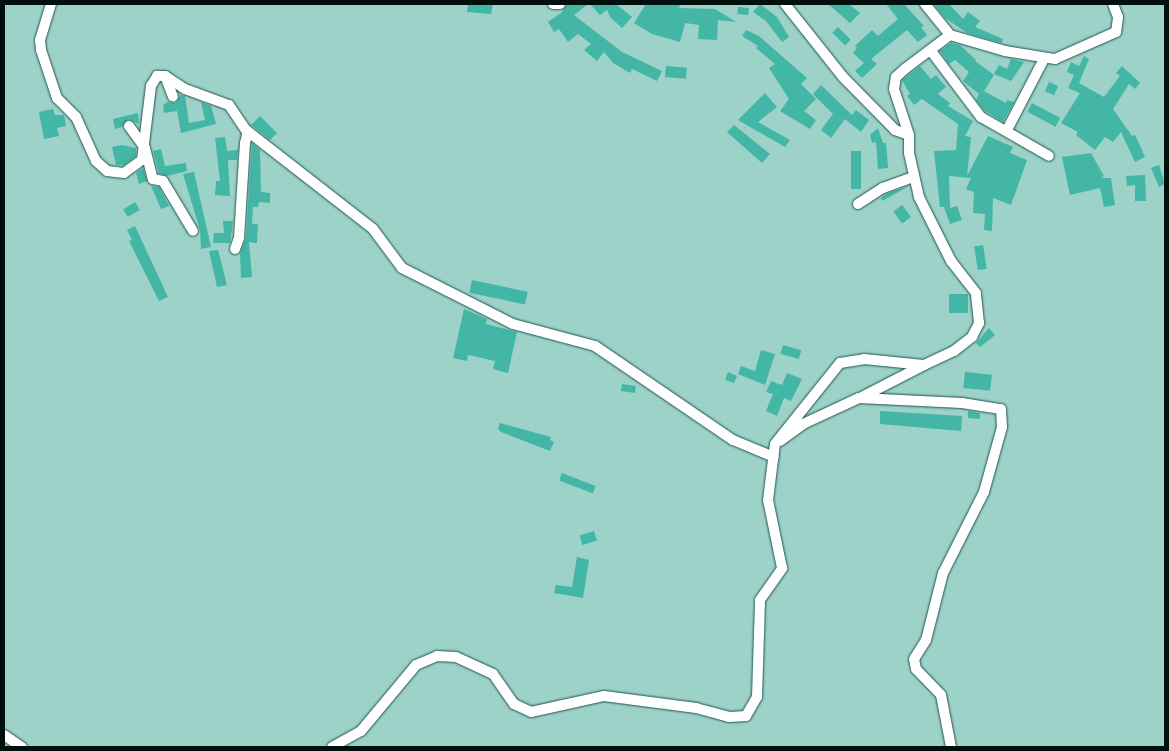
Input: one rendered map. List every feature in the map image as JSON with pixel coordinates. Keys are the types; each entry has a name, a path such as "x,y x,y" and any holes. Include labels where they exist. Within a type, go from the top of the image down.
{"street":[{"path":"51,4 40,40 40,50 58,98 76,117 96,161 106,171 124,173 139,165 145,148 152,86 157,76 165,76 185,90 224,102 248,131 373,229 402,268 513,324 595,346 733,440 774,457"},
{"path":"552,4 560,4"},
{"path":"785,4 843,78 895,130 909,135"},
{"path":"925,4 950,35 1044,59 1063,58 1116,32 1118,16 1113,4"},
{"path":"775,444 803,424 954,351 972,337 979,323 980,308 976,293 951,261 932,225 913,177 909,135 894,82 906,68 950,35"},
{"path":"931,51 981,117 1007,130 1049,156"},
{"path":"1007,130 1044,59"},
{"path":"165,76 172,97"},
{"path":"129,126 145,148 153,180 163,181 193,231"},
{"path":"235,249 239,238 244,143 248,131"},
{"path":"858,204 883,188 913,177"},
{"path":"332,747 361,731 416,665 437,656 456,658 494,674 514,704 531,712 604,696 696,708 730,717 746,716 757,697 760,600 782,568 768,500 775,444 840,363 864,358 924,366"},
{"path":"859,398 962,403 994,407 1003,413 984,492 943,573 926,640 914,659 916,670 941,695 951,747"},
{"path":"4,735 22,747"}],"building":[{"path":"468,4 493,4 491,14 467,12"},
{"path":"567,4 588,4 574,15 622,52 662,71 657,81 632,69 630,73 613,63 604,52 597,61 584,50 591,44 578,34 568,42 559,29 554,32 548,22 561,13"},
{"path":"590,4 616,4 632,17 622,28 610,17 607,10 600,15"},
{"path":"646,4 681,4 679,8 715,9 736,22 718,20 717,40 698,39 699,25 685,23 680,42 652,34 634,23"},
{"path":"760,4 777,17 789,37 782,42 766,21 753,12"},
{"path":"828,4 849,4 860,13 850,23"},
{"path":"886,4 904,4 924,26 921,27 927,35 918,42 907,30 871,59 877,64 862,78 855,71 864,63 853,53 857,48 855,46 872,30 878,36 898,19"},
{"path":"934,4 949,4 963,19 968,12 980,21 975,27 1003,39 1002,43 967,33 945,18"},
{"path":"738,7 749,8 748,15 737,14"},
{"path":"838,27 851,40 845,45 832,33"},
{"path":"746,30 759,36 807,78 801,84 816,99 804,111 816,120 810,129 780,111 789,99 769,68 775,64 756,48 758,46 742,36"},
{"path":"951,43 960,45 975,61 994,75 984,91 1006,103 1007,100 1014,102 1003,122 984,110 976,100 979,94 963,81 969,72 955,60 949,64 940,51"},
{"path":"1084,56 1089,59 1079,83 1104,97 1120,76 1116,73 1122,66 1140,83 1135,89 1129,84 1113,109 1132,136 1135,135 1145,157 1135,162 1121,132 1113,142 1105,137 1095,150 1076,135 1078,132 1061,123 1080,93 1068,88 1074,75 1067,72 1071,62 1079,66"},
{"path":"1011,59 1024,62 1011,81 994,74 999,65 1007,69"},
{"path":"666,66 687,68 686,79 665,77"},
{"path":"920,66 931,79 936,75 946,87 938,94 950,103 948,106 973,121 965,136 971,137 967,176 988,136 1013,147 1010,153 1027,160 1011,205 993,198 992,231 984,230 985,214 973,213 974,192 966,189 971,178 949,176 950,208 957,206 962,220 950,224 944,207 940,207 934,151 956,150 958,124 922,99 914,105 907,96 910,94 902,80"},
{"path":"1049,82 1058,86 1054,95 1045,91"},
{"path":"821,85 852,115 856,110 869,120 861,132 845,119 831,138 821,130 833,114 813,94"},
{"path":"765,93 777,107 758,122 790,140 785,147 738,120"},
{"path":"180,95 185,96 189,123 205,120 201,102 211,106 216,124 181,133 177,111 164,113 163,105 168,102 176,103"},
{"path":"1032,103 1060,118 1056,127 1027,112"},
{"path":"53,109 55,115 64,115 66,126 57,128 59,136 44,139 39,112"},
{"path":"138,113 139,124 128,119 122,127 115,129 113,119"},
{"path":"260,116 277,133 270,140 251,125"},
{"path":"734,125 770,154 762,163 727,132"},
{"path":"878,128 883,143 886,143 888,168 878,169 876,142 872,143 870,135"},
{"path":"225,137 227,151 238,150 237,160 228,160 230,196 215,195 216,181 220,181 215,138"},
{"path":"252,143 260,150 261,192 270,193 270,203 259,202 258,207 253,207 252,224 258,224 257,243 249,242 252,277 241,278 240,254 246,238"},
{"path":"122,145 136,148 136,156 124,165 116,165 112,147"},
{"path":"161,149 165,166 186,163 187,171 167,176 159,173 153,151"},
{"path":"851,151 861,151 861,189 851,189"},
{"path":"1091,153 1104,176 1101,178 1111,178 1115,205 1104,207 1100,188 1070,195 1062,157"},
{"path":"1159,165 1165,184 1159,187 1151,168"},
{"path":"143,168 147,181 139,184 136,173"},
{"path":"194,172 211,247 201,249 200,230 183,174"},
{"path":"1145,175 1146,201 1135,201 1135,185 1127,186 1126,176"},
{"path":"151,186 159,187 169,206 161,209"},
{"path":"909,186 882,201 881,198 886,194"},
{"path":"135,202 140,210 128,217 123,209"},
{"path":"902,205 911,217 902,224 893,212"},
{"path":"223,221 233,221 230,243 213,243 214,233 224,233"},
{"path":"135,226 168,297 159,301 129,241 132,240 127,230"},
{"path":"983,245 987,269 978,270 974,246"},
{"path":"218,250 227,285 217,287 209,251"},
{"path":"472,280 528,292 525,305 469,293"},
{"path":"949,294 968,294 968,313 949,313"},
{"path":"464,309 487,319 486,324 517,332 508,373 493,369 495,361 468,355 467,361 453,358"},
{"path":"989,328 995,335 980,347 976,343"},
{"path":"783,345 801,350 799,359 781,354"},
{"path":"761,350 775,354 765,385 738,374 741,366 755,371"},
{"path":"728,372 737,376 734,383 725,380"},
{"path":"965,372 992,375 990,391 963,388"},
{"path":"787,373 802,379 791,401 784,398 777,416 766,411 773,394 766,392 771,381 782,385"},
{"path":"622,384 636,386 635,393 621,391"},
{"path":"880,411 962,416 961,431 880,424"},
{"path":"968,411 980,413 980,419 968,418"},
{"path":"500,423 551,437 550,440 554,442 550,451 501,432 498,429"},
{"path":"562,473 596,486 593,493 559,480"},
{"path":"594,531 597,541 583,545 580,535"},
{"path":"577,557 589,560 583,598 554,593 556,585 572,587"}]}
